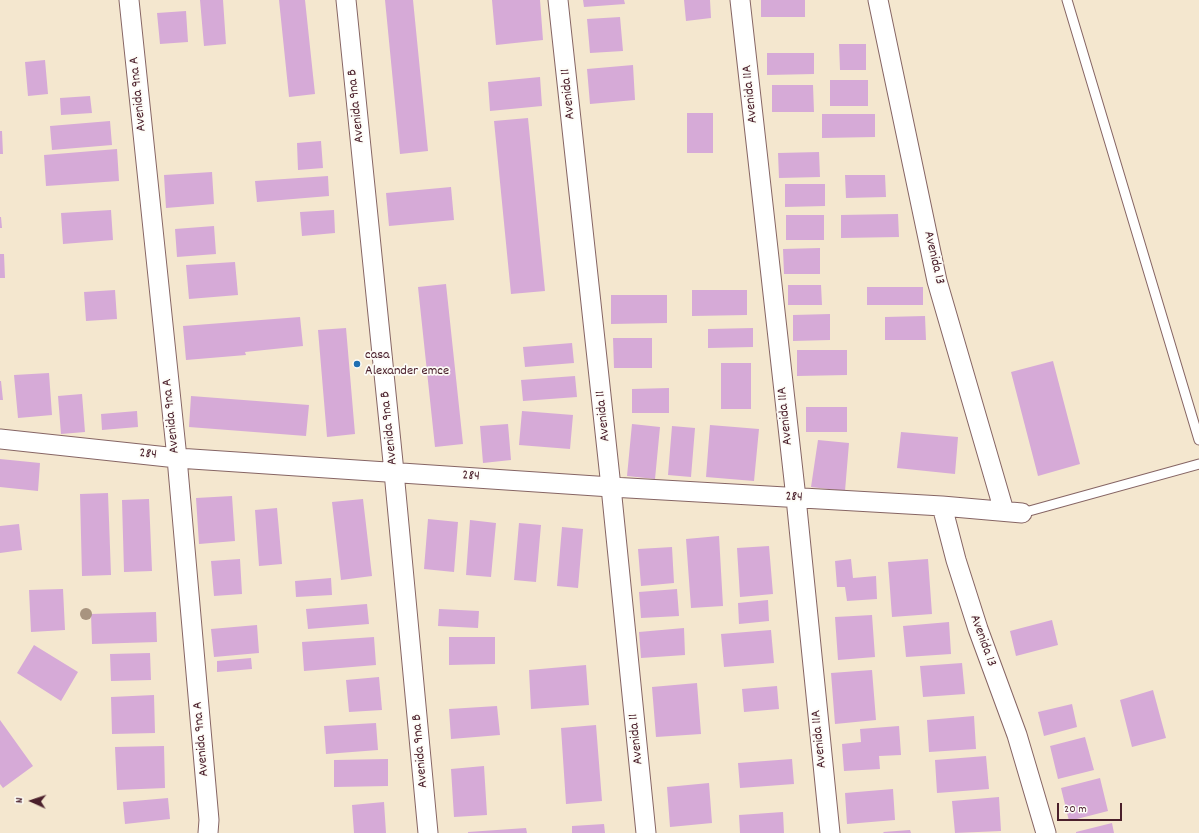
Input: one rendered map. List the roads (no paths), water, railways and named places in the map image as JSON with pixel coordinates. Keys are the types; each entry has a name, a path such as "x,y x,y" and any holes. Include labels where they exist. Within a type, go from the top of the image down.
{"street":[{"name":"Avenida 9na A","path":"129,0 177,458 209,820 208,833"},
{"name":"Avenida 9na B","path":"346,0 394,472 428,833"},
{"name":"Avenida 11","path":"558,0 611,487 646,833"},
{"name":"Avenida 11A","path":"740,0 796,498 830,833"},
{"name":"Avenida 13","path":"878,0 937,281 1013,512"},
{"name":"284","path":"0,439 177,458 611,487 942,506"},
{"name":"Avenida 13","path":"942,506 956,560 975,622 1017,736 1046,833"},
{"path":"942,506 1013,512"}],"lane":[{"path":"1067,0 1199,440"},
{"path":"1013,512 1199,464"}],"place":[{"name":"casa Alexander emce","path":"357,364"}]}
